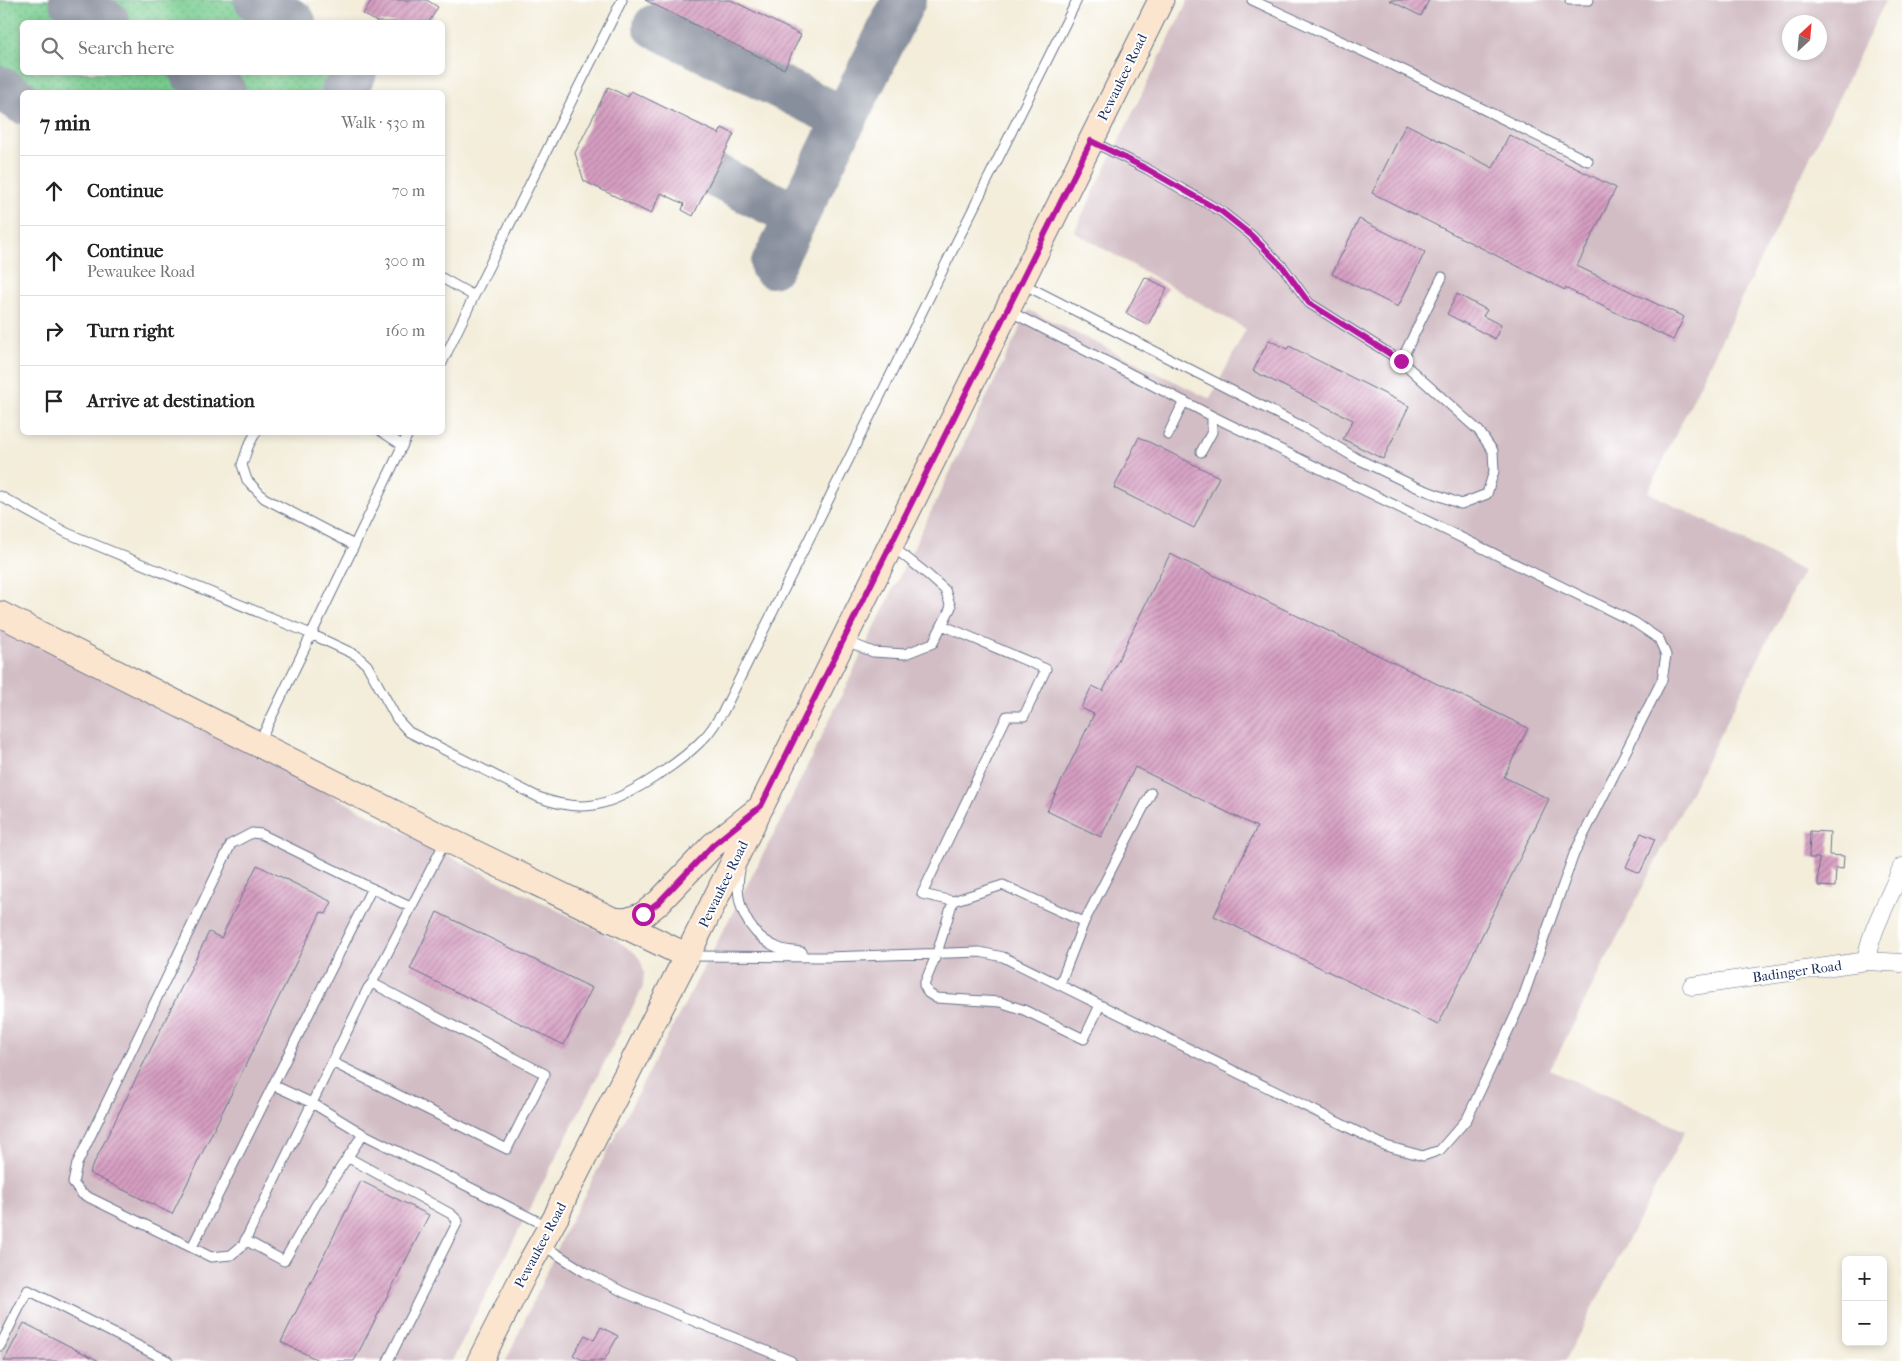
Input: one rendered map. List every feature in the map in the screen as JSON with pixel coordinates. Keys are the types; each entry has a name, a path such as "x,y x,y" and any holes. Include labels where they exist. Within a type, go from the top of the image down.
{"main road":[{"name":"Pewaukee Road","path":"480,1361 546,1236 687,956 1161,0"},
{"path":"0,614 446,839 687,956"},
{"path":"611,920 626,921 643,914 659,902 713,845 757,816"}],"street":[{"path":"1867,962 1866,954 1872,937 1902,867"},
{"name":"Badinger Road","path":"1692,986 1867,962 1902,962"}],"lane":[{"path":"445,357 622,0"},
{"path":"0,496 67,533 311,634 356,655 367,665 397,719 410,732 538,797 558,804 577,806 594,805 615,800 640,786 678,760 706,737 723,712 1077,0"},
{"path":"1252,0 1414,75 1588,161"},
{"path":"1570,0 1589,0"},
{"path":"1020,283 1305,428 1356,458 1414,486 1462,504 1487,494 1494,471 1493,451 1479,431 1401,361 1309,303 1283,267 1251,235 1222,212 1147,169 1091,141"},
{"path":"1401,361 1442,276"},
{"path":"445,280 474,296"},
{"path":"687,956 827,957 980,952 1003,957 1060,984 1386,1146 1422,1156 1440,1150 1467,1119 1521,1003 1574,854 1662,680 1666,655 1658,639 1634,622 1212,416 1007,310"},
{"path":"1168,435 1184,401"},
{"path":"1201,452 1212,432 1212,416"},
{"path":"254,435 248,446 242,465 248,480 264,498 354,545"},
{"path":"387,435 402,445"},
{"path":"259,744 407,435"},
{"path":"843,640 873,652 905,654 933,643 951,607 945,590 890,545"},
{"path":"942,625 1046,669 1024,716 1007,716 922,894 953,901 1003,885 1084,922"},
{"path":"1060,984 1084,922 1151,793"},
{"path":"757,816 738,877 740,902 746,921 762,938 780,948 827,957"},
{"path":"410,907 261,834 252,833 231,844 77,1164 73,1183 82,1194 211,1256 231,1255 243,1245 368,988 372,984 446,839"},
{"path":"192,1247 372,888"},
{"path":"953,901 938,954 924,985 928,994 936,998 1000,1002 1024,1010 1084,1039 1100,1005"},
{"path":"332,1062 507,1149 545,1074 372,984"},
{"path":"273,1085 312,1103 363,1134 546,1236 585,1272 623,1292 791,1361"},
{"path":"245,1240 284,1262 316,1205 363,1134"},
{"path":"347,1157 451,1214 458,1221 388,1361"},
{"path":"0,1346 28,1290 168,1361"}],"shaded area":[{"path":"1188,0 1886,0 1648,492 1803,571 1550,1070 1685,1131 1565,1361 506,1361 565,1232 779,824 1029,310 1210,399 1246,329 1074,232"},
{"path":"0,623 451,857 613,938 634,952 640,959 644,972 643,987 452,1361 0,1361"}],"green space":[{"path":"0,0 52,0 87,20 20,20 20,75 176,75 203,90 30,90 0,73"},
{"path":"89,0 240,0 274,20 124,20"},
{"path":"213,75 340,75 339,82 333,90 239,90"}],"building":[{"path":"372,0 427,0 438,7 430,20 374,20 363,14"},
{"path":"645,0 731,0 801,35 784,69"},
{"path":"1389,0 1429,0 1421,16"},
{"path":"608,87 628,97 631,91 719,134 722,128 734,134 693,216 682,210 684,204 661,193 651,214 584,181 575,153"},
{"path":"1406,124 1493,168 1509,135 1616,188 1577,266 1684,317 1673,340 1565,288 1565,290 1372,193"},
{"path":"1359,219 1425,252 1398,307 1332,274"},
{"path":"1145,277 1167,288 1148,325 1126,313"},
{"path":"1457,294 1487,310 1483,316 1501,325 1495,339 1447,314"},
{"path":"1269,340 1287,349 1289,346 1409,406 1383,459 1343,439 1353,420 1253,371"},
{"path":"1139,437 1219,477 1194,528 1114,488"},
{"path":"1170,554 1528,728 1504,777 1549,799 1438,1025 1214,916 1257,827 1135,767 1101,837 1047,811 1094,714 1081,708 1092,686 1103,691"},
{"path":"1810,831 1830,832 1829,855 1844,856 1843,869 1836,868 1835,887 1818,886 1819,858 1809,858"},
{"path":"1641,833 1655,839 1640,873 1626,867"},
{"path":"257,865 332,902 326,914 321,912 172,1214 89,1173 209,932 221,938"},
{"path":"437,912 592,988 564,1045 410,969"},
{"path":"361,1181 429,1215 354,1361 320,1361 281,1342"},
{"path":"24,1323 99,1361 4,1361"},
{"path":"601,1327 618,1336 604,1361 585,1361 573,1355 585,1335 594,1340"}],"taxiway":[{"path":"71,0 105,20"},
{"path":"256,0 291,20"},
{"path":"772,266 904,0"},
{"path":"655,26 845,119"},
{"path":"196,75 221,90"},
{"path":"344,90 353,75"},
{"path":"0,88 20,101"},
{"path":"714,175 797,216"}],"route":[{"path":"643,914 659,902 713,845 761,806 1091,141 1147,169 1222,212 1251,235 1283,267 1309,303 1401,361"}]}
